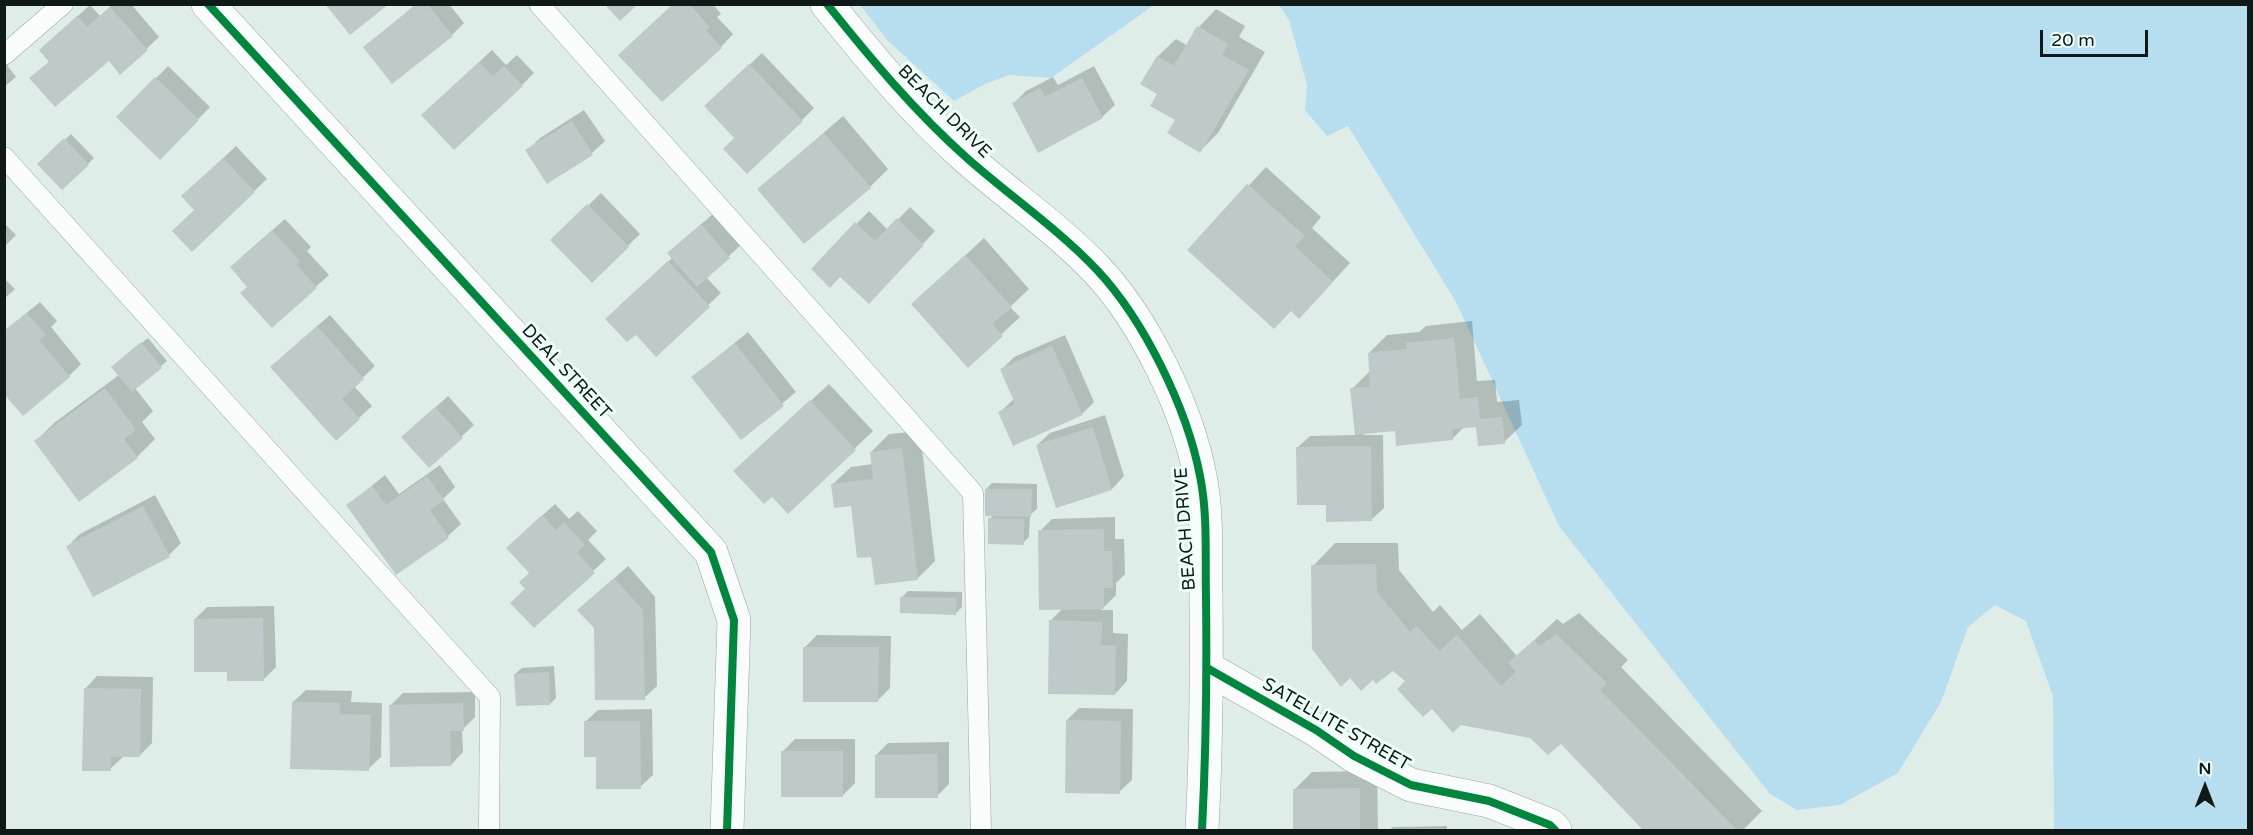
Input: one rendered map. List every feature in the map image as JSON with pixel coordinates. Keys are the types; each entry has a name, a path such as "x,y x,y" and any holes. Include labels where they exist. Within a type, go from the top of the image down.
{"street":[{"name":"DEAL STREET","path":"208,4 711,552 734,621 727,831"},
{"name":"BEACH DRIVE","path":"827,4 892,84 958,149 1096,269 1127,307 1150,345 1188,433 1200,477 1205,545 1207,668 1202,831"},
{"name":"SATELLITE STREET","path":"1207,668 1316,730 1354,756 1411,785 1489,801 1550,825 1555,831"}],"lane":[{"path":"4,55 63,4"},
{"path":"539,4 973,494 981,831"},
{"path":"4,158 490,697 489,831"}],"water":[{"path":"860,5 1154,5 1051,78 1009,75 985,84 954,101 888,41"},
{"path":"1279,5 2248,5 2248,830 2054,830 2053,696 2026,621 1995,605 1968,627 1941,702 1898,773 1840,805 1797,810 1770,794 1559,526 1456,302 1348,126 1327,136 1305,110 1307,85 1289,20"}],"building":[{"path":"325,4 389,4 350,35"},
{"path":"417,4 427,4 453,36 392,84 363,47"},
{"path":"604,4 638,4 620,21"},
{"path":"673,4 689,4 710,27 706,30 722,48 662,102 618,55"},
{"path":"110,7 148,50 120,75 109,61 55,107 29,78 49,62 39,50 77,16 87,27"},
{"path":"1197,26 1228,44 1222,55 1249,70 1200,153 1167,133 1175,120 1150,106 1157,94 1140,84 1157,56 1174,66"},
{"path":"479,62 493,76 504,66 523,86 454,150 421,115"},
{"path":"749,64 803,121 747,174 723,149 734,138 704,106"},
{"path":"155,77 199,120 160,160 116,117"},
{"path":"1082,78 1103,118 1038,153 1012,103 1040,88 1045,97"},
{"path":"572,121 593,155 547,184 525,150"},
{"path":"824,133 871,188 804,244 757,189"},
{"path":"64,138 89,165 62,190 37,164"},
{"path":"223,158 255,192 192,252 172,231 194,210 181,196"},
{"path":"1247,184 1305,236 1295,246 1333,282 1299,319 1291,311 1274,329 1187,250"},
{"path":"587,204 629,247 592,283 550,240"},
{"path":"897,218 924,245 869,304 840,277 830,288 811,269 855,222 875,241"},
{"path":"701,224 730,258 697,287 667,253"},
{"path":"272,230 300,261 296,264 317,288 272,328 240,293 247,287 230,267"},
{"path":"965,255 1012,307 992,324 1003,336 968,368 911,304"},
{"path":"668,261 710,307 656,357 636,335 627,342 605,319"},
{"path":"27,313 46,335 39,340 70,377 23,416 4,394 4,331"},
{"path":"317,326 364,379 342,399 360,419 336,441 270,367"},
{"path":"1454,338 1460,399 1478,397 1480,419 1502,417 1505,444 1478,446 1476,427 1452,429 1453,440 1396,446 1395,431 1355,435 1350,388 1370,387 1368,353 1407,349 1406,343"},
{"path":"141,342 162,368 132,392 111,367"},
{"path":"735,343 784,406 741,440 691,377"},
{"path":"1052,346 1083,415 1013,446 998,412 1015,404 1000,369"},
{"path":"105,388 136,430 124,439 138,458 79,502 34,441"},
{"path":"810,400 856,450 788,514 772,497 764,504 733,471"},
{"path":"435,407 463,438 429,468 401,437"},
{"path":"1093,427 1112,490 1056,508 1036,445"},
{"path":"1371,446 1372,521 1326,522 1326,505 1297,505 1296,447"},
{"path":"902,448 918,580 875,585 871,557 857,558 851,506 834,508 831,484 873,479 870,452"},
{"path":"427,476 444,500 430,510 449,538 396,575 346,505 372,486 386,505"},
{"path":"985,489 1032,489 1031,517 985,516"},
{"path":"143,506 170,557 93,597 66,546"},
{"path":"542,515 556,530 564,522 585,545 577,552 595,573 534,628 510,603 525,589 519,582 529,573 506,548"},
{"path":"988,518 1024,519 1024,545 988,544"},
{"path":"1104,529 1104,551 1112,551 1113,588 1104,588 1104,609 1039,610 1038,530"},
{"path":"1376,564 1377,592 1410,632 1417,626 1439,651 1457,635 1501,686 1516,672 1508,663 1534,640 1540,646 1556,634 1607,683 1600,690 1737,830 1643,830 1561,744 1548,755 1530,738 1461,725 1453,733 1432,709 1423,717 1397,689 1405,681 1393,671 1376,684 1373,680 1361,691 1350,678 1341,687 1312,649 1311,565"},
{"path":"614,578 643,610 645,700 595,700 594,628 577,610"},
{"path":"900,597 957,598 956,615 900,613"},
{"path":"263,618 264,681 227,681 227,672 194,672 194,619"},
{"path":"1049,620 1102,622 1101,645 1116,646 1115,695 1048,694"},
{"path":"803,647 879,647 878,702 803,702"},
{"path":"549,672 550,705 516,706 514,674"},
{"path":"84,688 141,689 140,757 111,757 111,771 82,771"},
{"path":"292,702 340,703 340,714 371,715 369,771 290,769"},
{"path":"463,703 464,731 450,731 451,766 390,767 389,705"},
{"path":"1066,720 1121,721 1120,794 1065,793"},
{"path":"584,721 640,721 641,789 596,789 596,757 584,757"},
{"path":"781,751 843,751 843,797 781,797"},
{"path":"937,754 938,798 875,798 875,755"},
{"path":"1360,788 1360,830 1293,830 1293,789"}],"cycle path":[{"path":"208,4 711,552 734,620 727,830"},
{"path":"827,4 877,65 930,123 968,159 1050,227 1097,270 1114,290 1147,339 1174,394 1194,450 1203,491 1205,521 1206,685 1202,830"},
{"path":"1207,668 1316,730 1354,756 1411,785 1489,801 1550,825 1555,830"}]}
